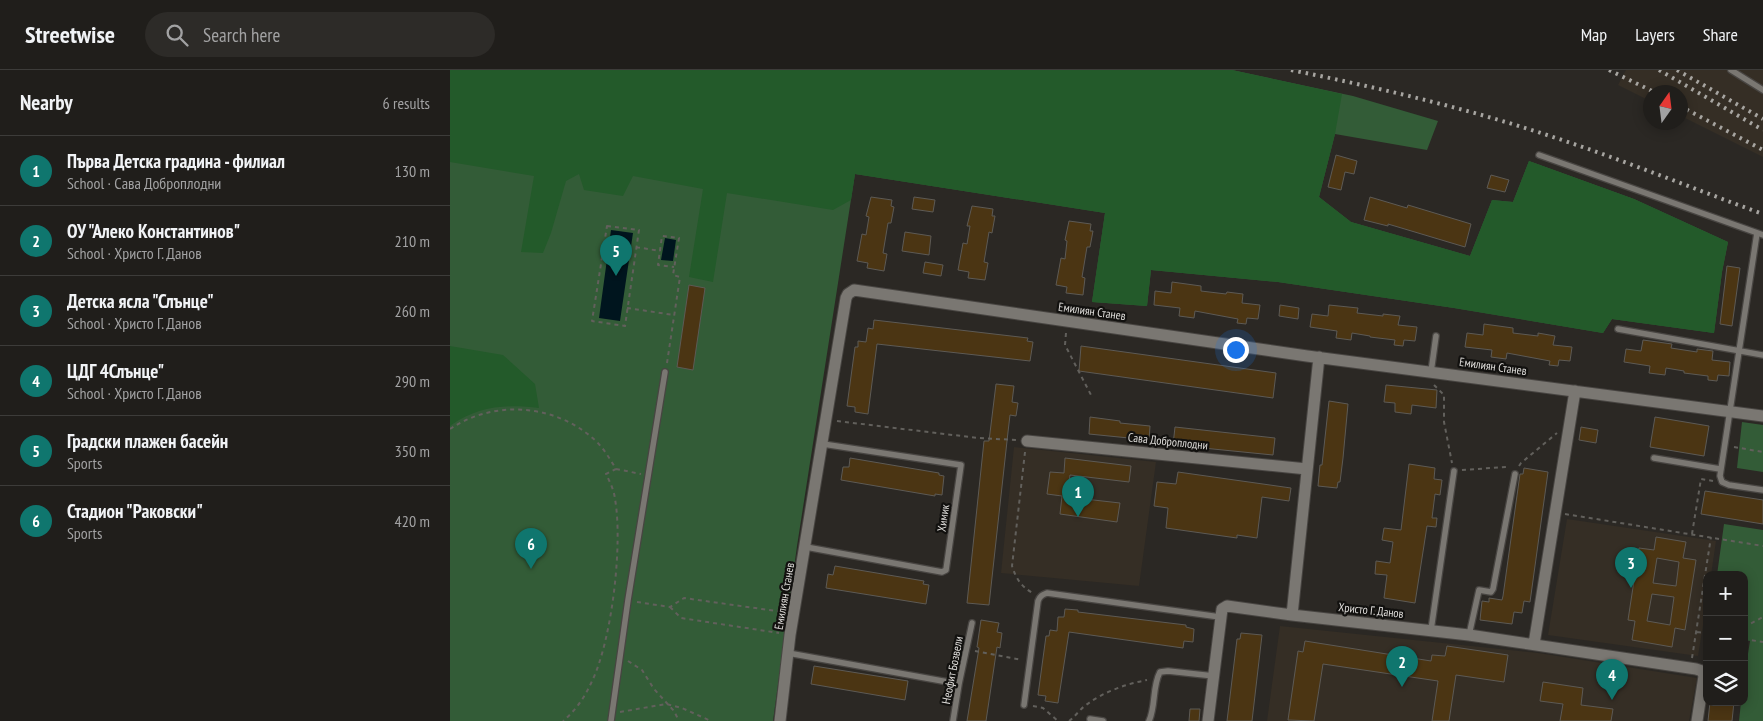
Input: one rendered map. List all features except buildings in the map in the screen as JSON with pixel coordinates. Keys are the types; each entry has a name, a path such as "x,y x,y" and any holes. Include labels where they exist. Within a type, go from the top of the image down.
{"street":[{"name":"Емилиян Станев","path":"780,721 790,635 846,298 854,290 1320,357 1763,416"},
{"path":"1292,615 1320,357"},
{"path":"1534,644 1575,391"},
{"name":"Сава Доброплодни","path":"1027,441 1307,469"},
{"name":"Христо Г. Данов","path":"1220,617 1222,609 1227,606 1469,634 1691,668 1702,671 1704,676 1697,721"},
{"path":"1208,721 1220,617"}],"lane":[{"path":"1731,70 1763,90"},
{"path":"1539,155 1760,234 1738,352 1720,476 1722,482 1729,485 1763,490"},
{"path":"1618,329 1763,356"},
{"path":"1426,371 1436,336"},
{"path":"611,721 619,656 665,372"},
{"name":"Химик","path":"806,547 942,572 946,570 961,465 823,444"},
{"path":"1654,458 1720,469"},
{"path":"1431,630 1454,471"},
{"path":"1469,634 1479,590 1491,592 1493,589 1516,474"},
{"path":"1024,705 1040,596 1047,593 1220,617"},
{"name":"Неофит Бозвели","path":"953,721 958,684 972,623"},
{"path":"788,653 958,684"},
{"path":"1149,721 1152,715 1157,678 1160,672 1168,671 1214,676"},
{"path":"1090,719 1103,721"}],"path":[{"path":"606,226 639,230 627,308 625,326 592,321 606,226"},
{"path":"665,372 680,277 673,275 679,238 662,236 658,265 674,268"},
{"path":"636,247 660,250"},
{"path":"627,308 674,315"},
{"path":"1067,321 1065,345 1090,395"},
{"path":"1426,371 1444,395 1444,422 1454,471 1506,467 1516,474 1521,463 1570,422"},
{"path":"450,429 469,418 494,411 514,409 545,412 583,431 605,451 616,468"},
{"path":"827,420 978,438 1027,441 1012,566 1017,579 1027,590 1040,596"},
{"path":"1724,446 1763,452"},
{"path":"563,721 575,709 593,679 605,640 612,598 617,548 615,498 606,474 616,468 648,475"},
{"path":"1692,534 1701,479 1722,482"},
{"path":"1556,512 1763,546"},
{"path":"1691,668 1711,537"},
{"path":"612,598 670,607 681,618 790,635"},
{"path":"670,607 684,598 794,614"},
{"path":"1748,626 1763,617"},
{"path":"1696,632 1703,633"},
{"path":"1748,640 1763,642"},
{"path":"966,650 1030,661"},
{"path":"619,656 642,670 654,689 674,711 679,721"},
{"path":"1068,721 1084,706 1101,695 1121,687 1157,678"},
{"path":"611,714 666,704 682,708 711,721"},
{"path":"1024,705 1043,708 1058,721"}],"shaded area":[{"path":"1626,70 1763,70 1763,157 1688,120 1688,85 1643,85 1643,98 1618,85"},
{"path":"1014,447 1156,462 1139,586 1001,573"},
{"path":"1567,519 1716,541 1712,571 1703,571 1703,625 1698,656 1548,635"},
{"path":"1280,626 1538,653 1697,678 1689,721 1267,721"}],"green space":[{"path":"450,70 1232,70 1353,96 1438,121 1427,150 1335,134 1319,197 1351,222 1470,256 1492,200 1513,202 1529,161 1634,199 1728,242 1714,333 1612,319 1603,333 1454,308 1278,282 1151,270 1147,306 1092,302 1105,213 855,174 797,546 773,721 450,721"},
{"path":"450,70 1232,70 1342,94 1335,134 1319,197 1351,222 1470,256 1492,200 1513,202 1529,161 1634,199 1728,242 1714,333 1612,319 1603,333 1454,308 1278,282 1151,270 1147,306 1092,302 1105,213 855,174 851,200 833,210 727,193 713,282 689,277 703,189 633,176 623,196 584,190 579,174 566,181 551,233 543,253 521,252 534,176 450,162"},
{"path":"450,346 503,355 535,384 539,408 515,406 482,410 450,426"},
{"path":"1742,422 1763,425 1763,472 1737,468"},
{"path":"1724,524 1763,530 1763,721 1739,721 1741,706 1748,706 1748,654 1750,641 1748,641 1748,571 1718,571"}],"water":[{"path":"611,230 633,233 620,321 599,318"},
{"path":"665,238 676,240 673,261 661,260"}],"railway":[{"path":"1291,70 1425,100 1524,127 1763,214"},
{"path":"1609,70 1643,87"},
{"path":"1659,70 1763,130"},
{"path":"1677,70 1763,119"},
{"path":"1688,110 1763,150"}],"place":[{"name":"Градски плажен басейн","path":"616,276"},
{"name":"Първа Детска градина - филиал","path":"1078,517"},
{"name":"Стадион \"Раковски\"","path":"531,569"},
{"name":"Детска ясла \"Слънце\"","path":"1631,588"},
{"name":"ОУ \"Алеко Константинов\"","path":"1402,687"},
{"name":"ЦДГ 4Слънце\"","path":"1612,700"}]}
